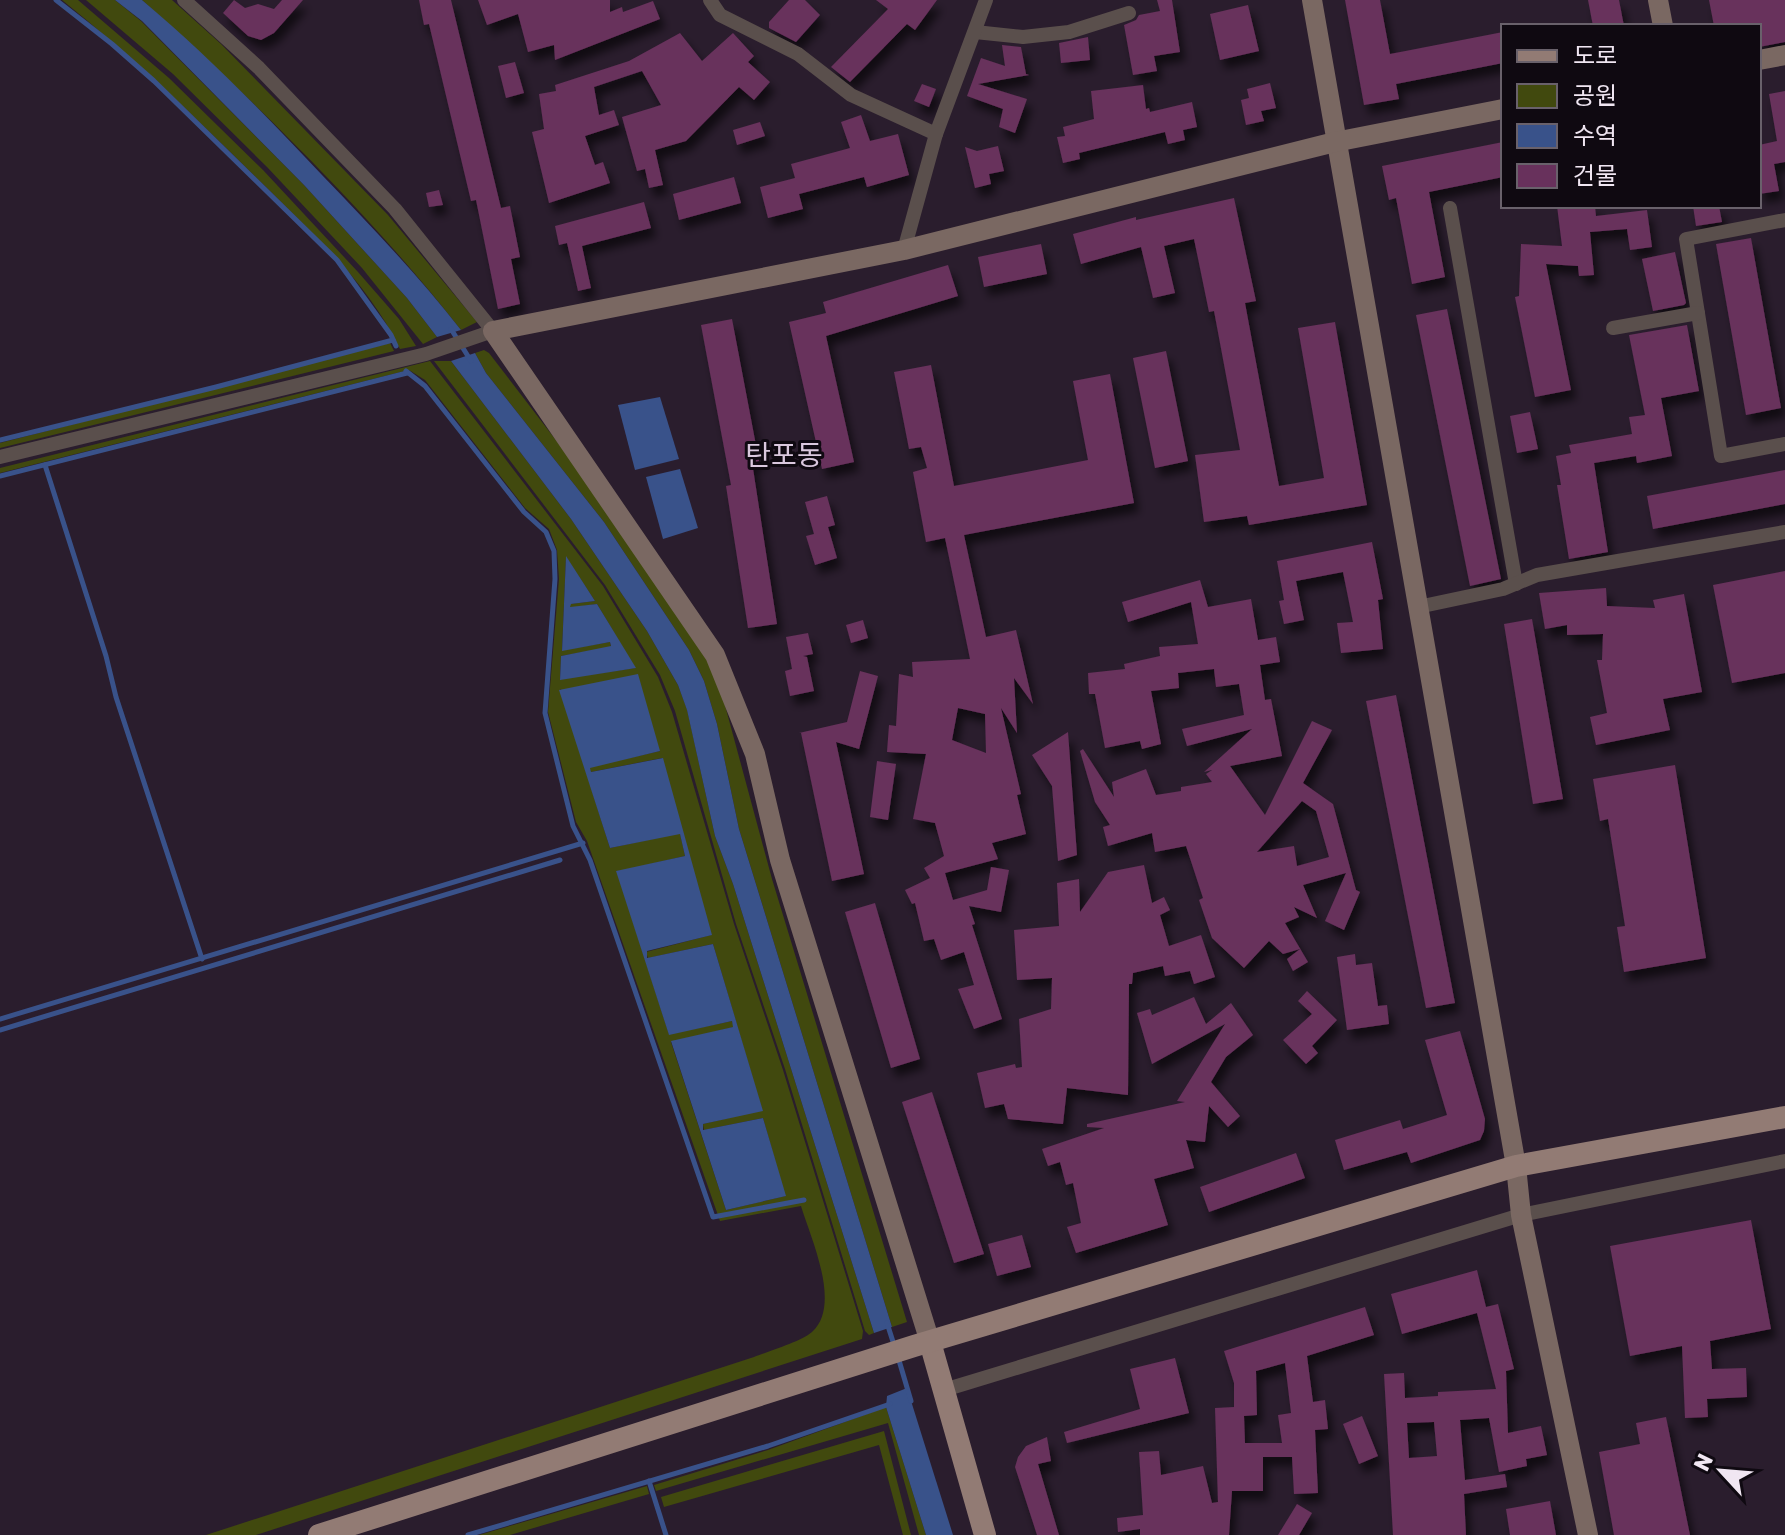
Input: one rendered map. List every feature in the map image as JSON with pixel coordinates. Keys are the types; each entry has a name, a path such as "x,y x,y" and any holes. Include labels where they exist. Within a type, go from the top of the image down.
{"main road":[{"path":"319,1535 922,1344 1516,1166 1785,1117"},
{"path":"922,1344 944,1390 985,1535"}],"street":[{"path":"184,0 259,68 395,209 493,331 715,655 755,754 780,860 922,1344"},
{"path":"710,0 720,15 798,54 851,95 936,134"},
{"path":"904,250 954,79 986,0"},
{"path":"1312,0 1516,1166 1521,1215 1588,1535"},
{"path":"1658,0 1663,24"},
{"path":"975,32 1023,37 1069,32 1129,13"},
{"path":"1761,60 1785,55"},
{"path":"0,457 442,349 493,331 904,250 1335,142 1501,109"},
{"path":"1450,208 1516,584"},
{"path":"1785,220 1686,239 1721,456 1785,444"},
{"path":"1613,328 1698,313"},
{"path":"1418,607 1503,589 1537,575 1785,532"},
{"path":"944,1390 1521,1215 1785,1161"}],"green space":[{"path":"62,0 78,0 169,78 263,170 358,272 399,319 416,346 400,349 373,303 321,242 166,90"},
{"path":"86,0 115,0 141,21 304,185 407,298 437,337 423,344 362,268 267,167 173,74"},
{"path":"142,0 172,0 221,44 388,215 477,322 461,330 387,242 309,158"},
{"path":"390,343 394,351 0,448 0,443"},
{"path":"484,350 585,478 716,672 772,879 907,1322 892,1327 739,829 717,724 704,681 689,650 604,522 486,373 475,353"},
{"path":"430,361 603,586 658,677 672,712 734,924 783,1070 863,1331 862,1339 256,1535 206,1535 792,1343 807,1336 821,1320 824,1306 822,1271 801,1206 720,1221 587,841 576,822 548,712 559,579 557,550 549,529 525,508 425,380 409,370 0,473 0,468","holes":["566,557 595,601 570,604 570,608 597,604 635,668 560,679 561,656 611,647 610,642 562,650","560,689 660,751 589,767 591,772 662,758 711,935 646,952 648,958 713,944 762,1110 703,1124 704,1130 763,1118 785,1196 726,1210 671,1042 734,1027 732,1021 669,1034 617,872 685,856 680,833 610,848"]},
{"path":"434,361 451,361 571,519 647,631 678,685 687,709 715,836 733,884 874,1333 869,1335 865,1331 785,1069 736,924 675,711 660,675 605,585"},
{"path":"886,1407 926,1535 919,1535 888,1423 656,1491 654,1485 768,1450"},
{"path":"884,1431 911,1535 903,1535 879,1445 664,1507 661,1497"},
{"path":"647,1486 649,1494 510,1535 479,1535"}],"water":[{"path":"115,0 142,0 212,63 376,232 461,330 437,337 407,298 304,185 142,21"},
{"path":"475,353 486,373 604,522 689,650 704,681 717,724 739,829 892,1327 874,1333 733,884 715,836 687,710 678,685 647,631 571,519 451,361"},
{"path":"660,397 679,459 635,470 618,405"},
{"path":"680,469 698,528 663,539 646,477"},
{"path":"566,556 595,601 571,604 570,607 597,604 636,668 560,680 561,656 611,646 610,642 562,651"},
{"path":"638,674 660,751 590,768 591,772 663,758 712,935 647,951 647,958 713,944 763,1111 703,1124 703,1130 763,1118 786,1196 726,1210 671,1041 733,1027 732,1021 669,1035 616,871 685,856 680,834 610,848 559,690"},
{"path":"907,1388 953,1535 926,1535 886,1407 887,1396"}],"building":[{"path":"234,0 245,8 258,4 274,9 282,0 303,0 274,33 261,40 248,36 223,13"},
{"path":"419,0 451,0 501,208 510,206 520,257 511,259 520,304 498,309 476,200 471,201 429,24 424,25"},
{"path":"478,0 610,0 610,12 622,7 623,12 653,1 660,19 555,60 554,45 528,52 518,14 487,25"},
{"path":"789,0 805,0 820,15 796,42 769,28 769,22"},
{"path":"876,0 937,0 915,30 907,24 850,82 831,67 888,9"},
{"path":"1157,0 1172,0 1180,52 1154,56 1157,71 1133,75 1124,25 1136,20 1139,15 1160,11"},
{"path":"1345,0 1380,0 1390,54 1501,32 1501,63 1396,84 1399,99 1364,105"},
{"path":"1588,0 1619,0 1624,24 1593,24"},
{"path":"1709,0 1785,0 1785,42 1761,47 1761,24 1714,24"},
{"path":"1248,5 1259,51 1220,60 1210,14"},
{"path":"680,33 702,61 733,33 754,56 748,62 770,82 754,100 739,87 686,141 655,150 663,185 649,188 645,169 637,171 622,117 661,105 642,71 594,87 599,115 614,110 619,125 585,136 595,165 603,162 610,183 549,203 532,132 544,129 539,94 556,91 555,85 629,61"},
{"path":"1088,37 1090,60 1061,63 1059,43"},
{"path":"1002,45 1021,47 1026,74 1029,75 978,84 1027,99 1015,133 999,127 1003,109 967,96 981,58 1005,66"},
{"path":"515,62 524,93 506,98 498,66"},
{"path":"1270,83 1276,108 1261,111 1264,121 1246,125 1241,100 1249,98 1247,89"},
{"path":"922,84 936,89 929,107 914,101"},
{"path":"1143,85 1146,109 1149,108 1150,112 1192,102 1197,127 1183,130 1185,140 1168,144 1165,132 1079,153 1080,159 1063,163 1057,137 1065,136 1063,127 1094,119 1091,91"},
{"path":"1785,91 1785,162 1774,164 1779,191 1761,194 1761,145 1777,141 1769,94"},
{"path":"861,115 870,141 898,134 909,175 867,187 864,177 799,194 803,209 768,218 760,187 795,178 791,164 850,148 841,122"},
{"path":"760,122 765,136 737,145 733,130"},
{"path":"1501,142 1501,177 1429,192 1445,277 1412,284 1396,198 1389,200 1382,166"},
{"path":"998,146 1004,171 989,174 991,184 975,188 965,147 977,151"},
{"path":"734,177 741,203 679,220 673,194"},
{"path":"439,190 443,205 429,207 426,193"},
{"path":"1234,198 1256,301 1245,303 1279,486 1324,478 1298,328 1335,322 1367,505 1249,525 1247,516 1204,522 1195,455 1240,450 1214,311 1209,312 1194,239 1164,246 1175,293 1153,298 1141,247 1081,264 1073,234 1136,217 1136,220"},
{"path":"644,202 651,228 582,246 591,288 578,291 567,243 559,245 555,226"},
{"path":"1557,208 1595,208 1596,216 1647,210 1652,247 1630,250 1627,229 1590,232 1594,275 1579,276 1578,266 1546,264 1571,390 1535,397 1515,297 1519,296 1521,244 1562,246"},
{"path":"1693,208 1719,208 1722,222 1696,226"},
{"path":"1751,238 1781,408 1746,415 1716,244"},
{"path":"1041,244 1047,274 984,287 978,257"},
{"path":"1675,252 1686,303 1653,311 1642,259"},
{"path":"948,265 958,296 826,336 854,462 822,469 789,322 826,313 823,302"},
{"path":"1447,309 1501,579 1470,586 1416,315"},
{"path":"732,319 759,461 752,462 777,624 748,628 726,486 731,485 701,325"},
{"path":"1687,325 1699,391 1661,398 1672,456 1637,463 1636,456 1594,463 1608,552 1569,559 1557,485 1561,485 1556,456 1571,453 1569,445 1632,434 1629,417 1645,415 1629,335"},
{"path":"1166,351 1188,461 1155,468 1133,358"},
{"path":"931,365 954,486 1088,460 1073,381 1110,374 1134,503 964,535 986,637 1016,630 1033,704 1014,678 1017,733 1001,708 1021,794 1017,795 1026,834 992,843 998,859 945,873 953,900 987,890 991,867 1009,870 1001,912 969,906 975,924 972,925 1002,1019 974,1029 958,989 974,985 964,952 941,960 934,939 924,941 915,903 912,904 905,890 930,878 924,868 944,856 935,823 913,819 926,754 887,752 889,725 896,726 899,674 913,677 912,662 970,659 945,538 926,542 913,472 927,468 921,447 909,449 894,372","holes":["958,708 985,714 986,753 952,740"]},
{"path":"1530,412 1538,449 1517,453 1510,416"},
{"path":"1785,470 1785,504 1653,529 1647,496"},
{"path":"827,496 835,525 828,527 837,558 815,565 806,536 814,534 805,502"},
{"path":"1372,542 1383,599 1378,600 1383,649 1341,653 1337,623 1353,622 1343,572 1296,581 1304,620 1284,624 1279,601 1284,600 1277,561"},
{"path":"1785,571 1785,673 1732,683 1713,585"},
{"path":"1200,580 1208,607 1251,599 1258,640 1276,637 1280,662 1260,665 1265,700 1271,699 1282,756 1230,766 1265,815 1312,721 1332,730 1303,783 1333,804 1356,890 1360,892 1344,930 1325,921 1346,873 1303,885 1317,918 1294,907 1299,917 1285,923 1308,962 1293,971 1287,959 1300,949 1283,954 1269,941 1244,968 1212,938 1186,846 1155,852 1152,833 1108,846 1103,827 1110,825 1095,802 1080,751 1083,749 1114,797 1112,782 1146,769 1156,795 1212,782 1206,774 1212,770 1204,772 1252,729 1187,746 1182,729 1244,715 1239,684 1216,687 1214,669 1178,673 1179,688 1151,691 1161,744 1142,749 1140,741 1105,748 1095,694 1089,694 1088,673 1125,669 1124,664 1160,656 1159,647 1198,644 1191,602 1128,622 1122,602","holes":["1302,801 1316,811 1329,857 1297,866 1294,846 1257,852"]},
{"path":"1606,588 1607,606 1655,608 1653,600 1684,594 1702,692 1663,699 1670,730 1596,745 1590,717 1607,713 1597,660 1602,660 1603,634 1567,635 1567,625 1545,629 1539,593"},
{"path":"1532,619 1563,799 1533,804 1504,624"},
{"path":"863,620 868,638 851,643 846,625"},
{"path":"808,633 813,654 803,656 807,657 814,691 790,696 785,671 792,669 786,637"},
{"path":"860,671 878,676 859,749 836,742 864,874 832,881 799,733 847,722"},
{"path":"1396,695 1455,1003 1426,1008 1366,701"},
{"path":"1068,732 1077,855 1058,861 1052,786 1032,755"},
{"path":"877,761 896,764 888,820 870,817"},
{"path":"1675,765 1706,958 1624,972 1617,927 1625,926 1608,819 1600,821 1593,779"},
{"path":"1144,865 1152,903 1164,897 1170,910 1160,915 1169,946 1201,935 1215,977 1194,984 1190,971 1165,976 1163,966 1133,973 1132,984 1129,984 1128,1095 1067,1088 1063,1124 1008,1119 1004,1104 985,1108 977,1073 1015,1064 1016,1068 1022,1067 1019,1019 1051,1009 1052,978 1017,980 1014,930 1059,926 1057,883 1079,879 1080,912 1108,872"},
{"path":"875,903 920,1059 891,1068 845,912"},
{"path":"1355,954 1356,965 1372,963 1378,1006 1387,1005 1389,1024 1347,1030 1337,957"},
{"path":"1307,991 1337,1020 1312,1046 1318,1053 1306,1064 1283,1040 1312,1014 1298,1001"},
{"path":"1194,997 1206,1024 1231,1003 1253,1035 1226,1057 1211,1082 1240,1116 1228,1127 1209,1106 1205,1142 1186,1140 1194,1168 1154,1179 1168,1225 1076,1253 1067,1227 1081,1223 1073,1183 1066,1185 1060,1162 1048,1166 1042,1149 1104,1128 1087,1127 1087,1124 1185,1102 1177,1101 1225,1024 1152,1064 1137,1013 1150,1009 1152,1015"},
{"path":"1460,1031 1485,1119 1480,1140 1411,1163 1407,1152 1344,1170 1335,1140 1400,1120 1403,1129 1447,1115 1425,1040"},
{"path":"932,1092 984,1254 954,1263 902,1102"},
{"path":"1296,1153 1305,1178 1209,1212 1200,1187"},
{"path":"1751,1220 1771,1329 1710,1341 1712,1369 1746,1368 1747,1397 1707,1399 1708,1417 1685,1418 1682,1346 1630,1356 1610,1246"},
{"path":"1022,1235 1031,1267 997,1276 988,1244"},
{"path":"1477,1270 1486,1307 1498,1304 1514,1369 1506,1371 1508,1433 1541,1426 1547,1455 1526,1459 1527,1466 1499,1472 1489,1418 1460,1420 1465,1480 1505,1474 1507,1487 1464,1494 1466,1535 1393,1535 1384,1374 1404,1373 1405,1398 1438,1396 1438,1392 1496,1389 1477,1313 1402,1334 1391,1294","holes":["1434,1422 1437,1456 1409,1458 1407,1423"]},
{"path":"1365,1307 1374,1335 1307,1356 1313,1402 1325,1400 1328,1429 1315,1430 1318,1493 1294,1494 1292,1457 1263,1457 1263,1491 1232,1491 1229,1535 1140,1535 1140,1529 1118,1532 1117,1518 1143,1515 1139,1452 1159,1451 1161,1475 1203,1466 1212,1503 1218,1502 1215,1408 1234,1407 1234,1383 1224,1351","holes":["1285,1363 1291,1413 1278,1415 1282,1443 1245,1443 1244,1416 1257,1415 1256,1371"]},
{"path":"1175,1358 1189,1413 1067,1443 1064,1432 1140,1409 1130,1369"},
{"path":"1362,1416 1378,1456 1359,1464 1343,1424"},
{"path":"1666,1417 1690,1535 1614,1535 1599,1452 1640,1444 1636,1423"},
{"path":"1047,1437 1051,1461 1038,1464 1059,1535 1037,1535 1015,1467 1026,1446"},
{"path":"1550,1501 1556,1535 1510,1535 1506,1509"},
{"path":"1297,1504 1312,1513 1299,1535 1278,1535"}],"waterway":[{"path":"56,0 154,81 337,260 396,346"},
{"path":"451,329 471,361"},
{"path":"0,440 393,340"},
{"path":"406,371 425,386 524,512 546,532 554,551 555,579 545,713 573,826 590,860 713,1217 804,1200"},
{"path":"0,476 407,373"},
{"path":"45,465 106,656 116,697 202,959"},
{"path":"0,1019 583,843"},
{"path":"0,1030 560,860"},
{"path":"887,1323 895,1348"},
{"path":"898,1357 911,1401"},
{"path":"468,1535 768,1446 890,1404"},
{"path":"649,1481 666,1535"}],"district":[{"name":"탄포동","path":"784,455"}]}
